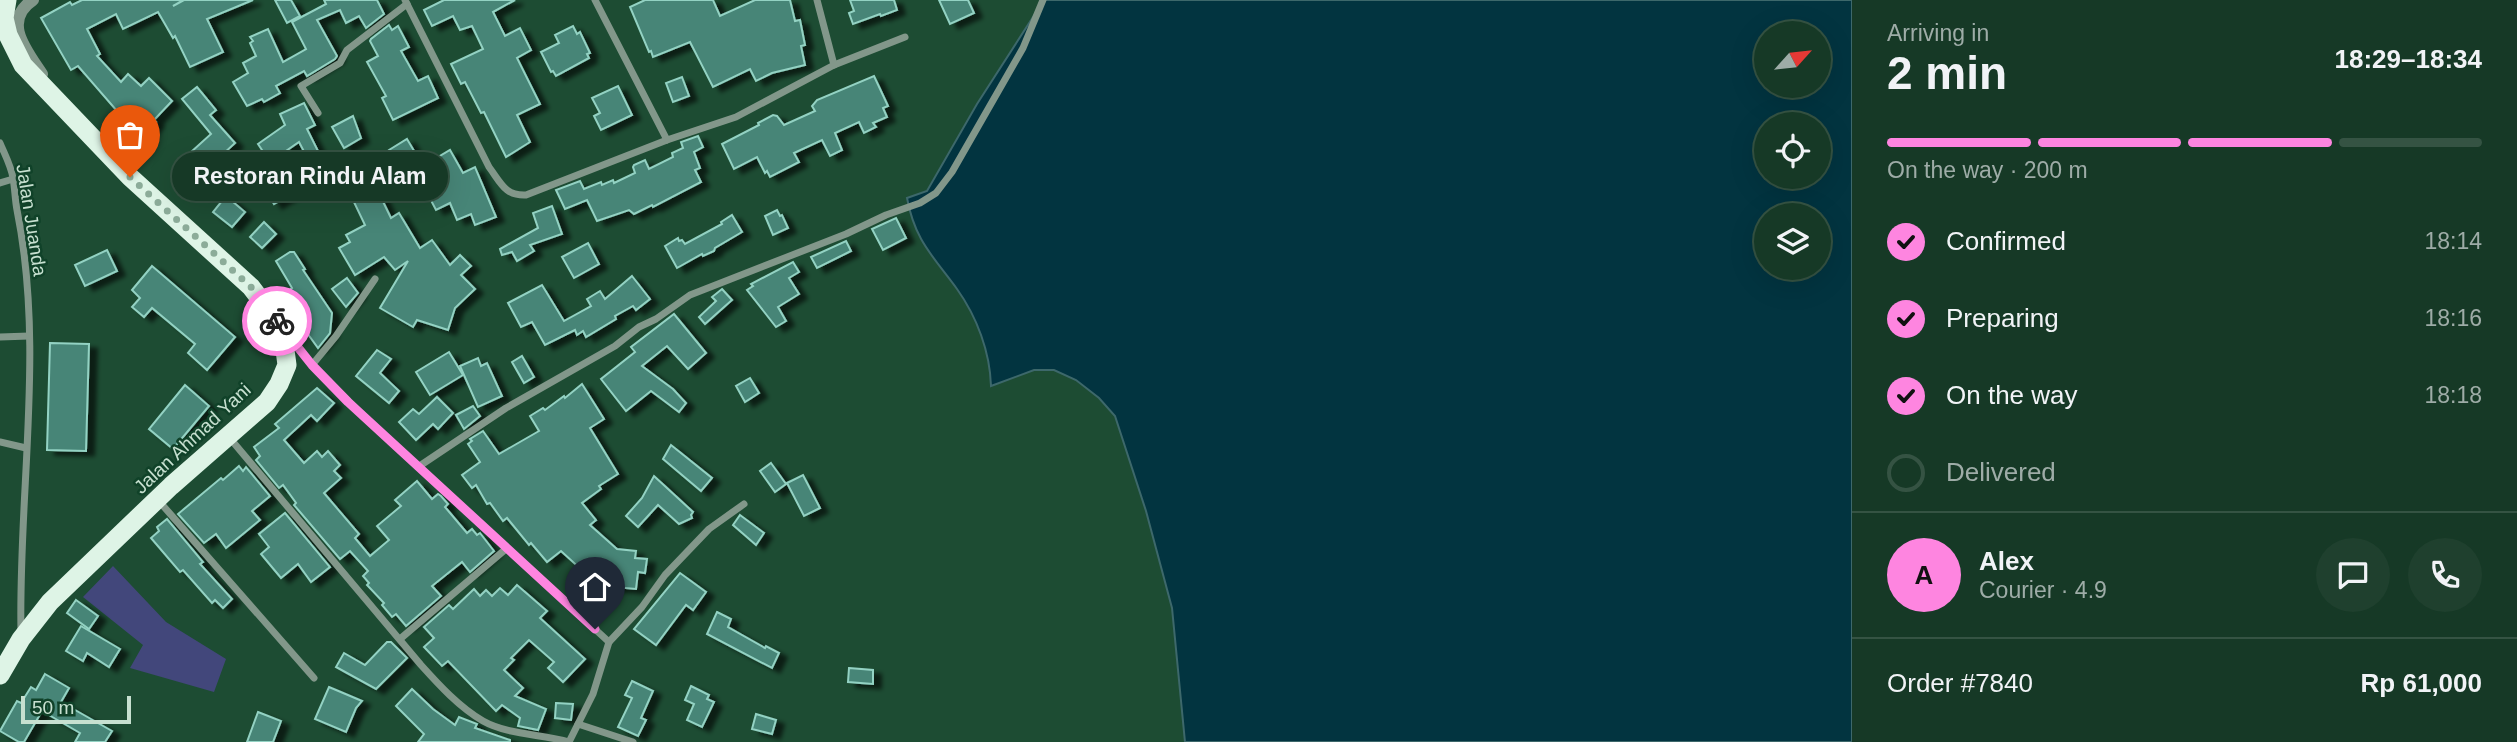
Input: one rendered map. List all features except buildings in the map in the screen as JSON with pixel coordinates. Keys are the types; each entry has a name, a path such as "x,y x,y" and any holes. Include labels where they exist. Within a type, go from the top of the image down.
{"highway":[{"name":"Jalan Ahmad Yani","path":"0,675 21,639 50,602 157,499 267,402 287,365 282,328 251,287 130,177 23,65 8,35 4,3"}],"street":[{"path":"33,0 21,9 17,22 20,38 59,105"},
{"path":"594,0 667,140"},
{"path":"817,0 834,65"},
{"path":"418,467 506,408 615,346 639,327 690,295 846,234 920,203 936,193 952,172 1023,48 1043,0"},
{"path":"318,113 302,86 340,63 347,50 406,2 489,167 508,192 526,195 667,140 736,117 834,65 905,37"},
{"path":"6,50 23,65"},
{"name":"Jalan Juanda","path":"0,144 13,179 25,264 29,336 20,583 21,639"},
{"path":"0,183 13,179"},
{"path":"312,365 375,279"},
{"path":"282,328 312,365 418,467 609,642"},
{"path":"0,337 29,336"},
{"path":"228,436 442,689 484,722 569,742 593,694 609,642 642,607 665,575 709,529 744,504"},
{"path":"0,442 26,448"},
{"path":"157,499 314,678"},
{"path":"400,639 507,548"},
{"path":"578,724 633,742"}],"shaded area":[{"path":"1044,0 1852,0 1852,742 1185,742 1172,608 1146,511 1115,416 1099,398 1076,380 1054,370 1034,370 991,386 985,348 971,311 926,247 910,213 907,198 927,191 977,104"},
{"path":"113,566 166,622 226,659 214,692 130,668 143,645 83,597"}],"way so far":[{"path":"130,177 251,287 277,321"}],"place":[{"name":"Restoran Rindu Alam","path":"130,177"}],"route":[{"path":"277,321 312,365 348,402 595,629"}]}
